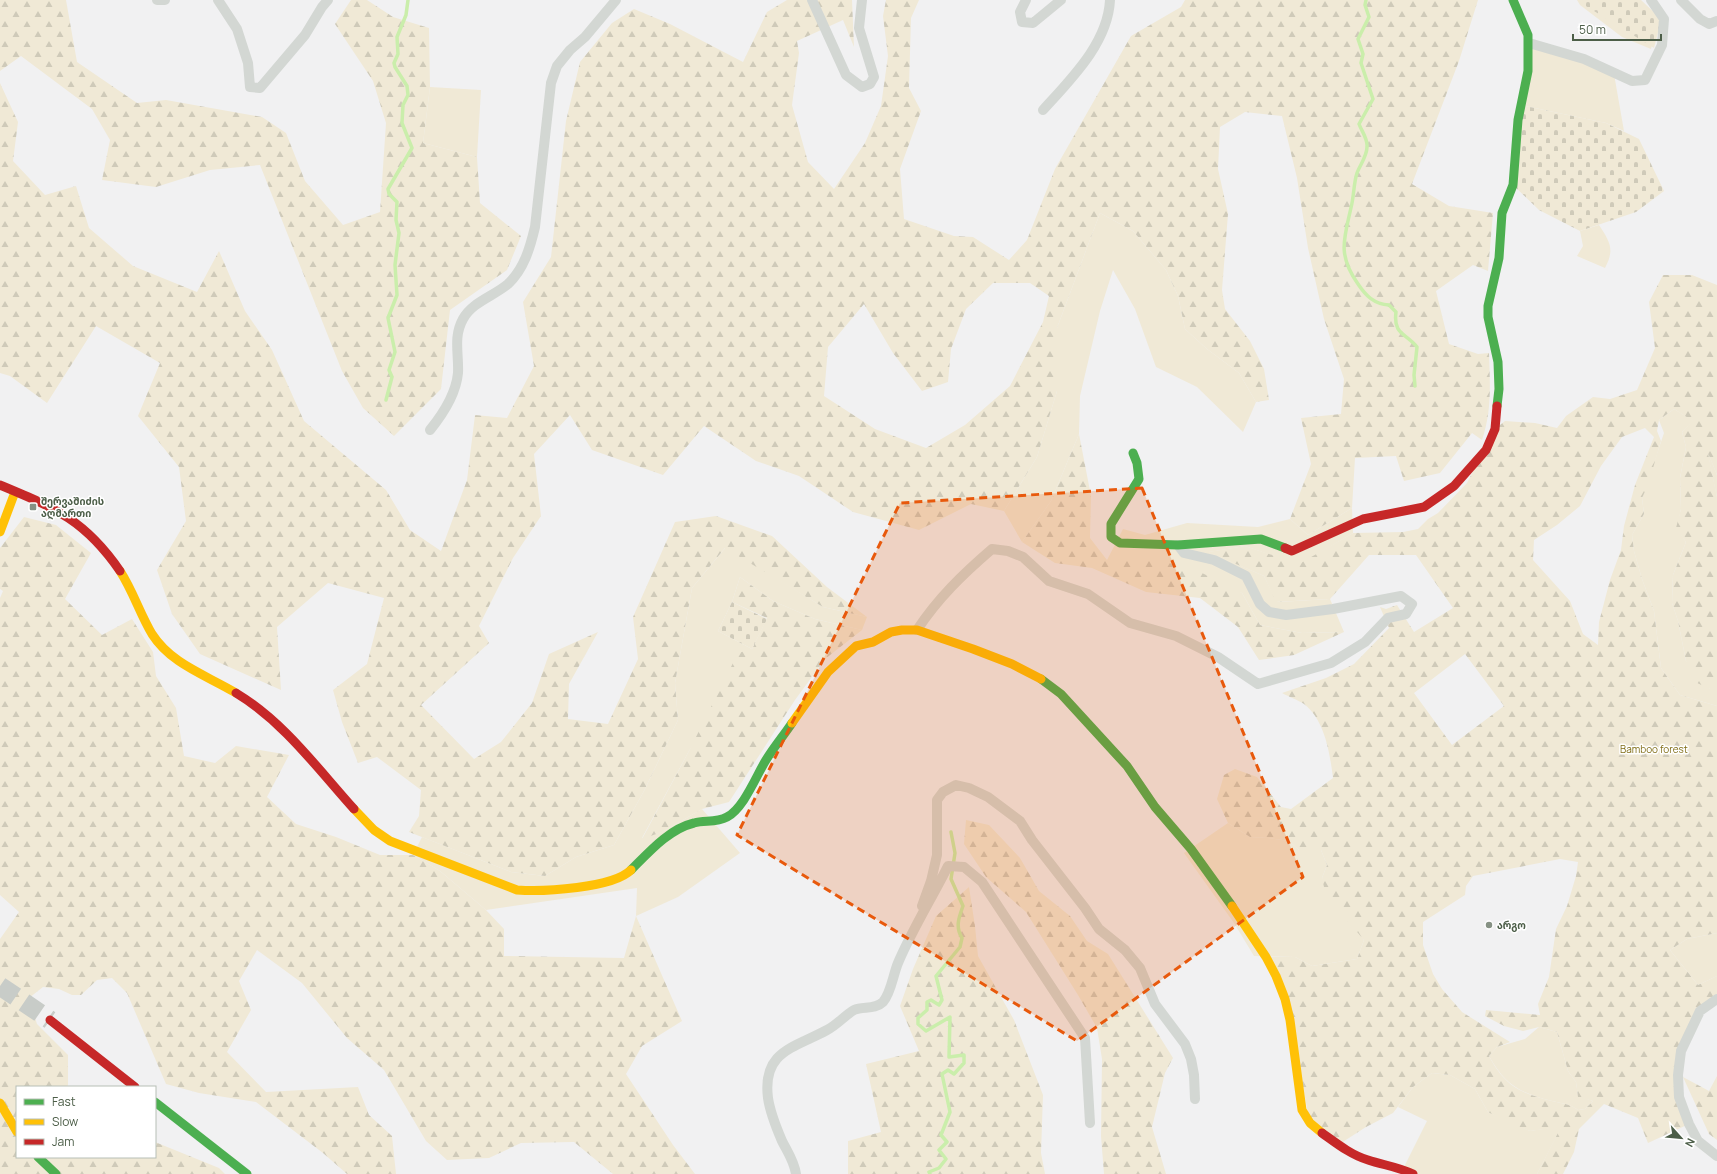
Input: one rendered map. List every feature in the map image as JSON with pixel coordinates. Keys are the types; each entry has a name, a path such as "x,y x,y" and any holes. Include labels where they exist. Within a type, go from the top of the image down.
{"main road":[{"path":"1133,453 1137,462 1139,479 1111,524 1111,537 1120,543 1178,545 1261,539 1292,551 1363,518 1424,507 1454,486 1486,450 1495,429 1498,389 1498,362 1488,317 1488,306 1499,258 1502,213 1513,185 1518,120 1528,71 1529,43 1524,24 1513,0"},
{"path":"0,485 58,509 72,519 110,559 124,577 146,622 156,639 165,650 194,672 254,705 288,735 374,830 390,841 517,890 528,891 581,887 618,879 627,874 658,843 676,831 694,823 712,822 727,817 738,808 767,759 828,672 856,646 873,642 891,632 917,630 1025,669 1038,676 1061,694 1127,766 1155,807 1191,849 1230,902 1276,976 1290,1020 1302,1110 1310,1123 1338,1146 1367,1160 1403,1169 1413,1174"},
{"path":"0,532 15,492"},
{"path":"50,1020 135,1086"},
{"path":"0,1103 16,1130"},
{"path":"156,1103 247,1174"},
{"path":"39,1158 56,1174"}],"street":[{"path":"157,0 165,0"},
{"path":"218,0 237,29 248,63 250,87 260,88 305,35 328,0"},
{"path":"430,430 446,407 455,387 458,373 457,332 463,318 474,306 507,284 521,268 529,250 535,227 551,83 557,66 616,0"},
{"path":"812,0 846,75 862,87 870,84 874,77 859,28 862,0"},
{"path":"1026,0 1020,12 1022,22 1033,23 1061,0"},
{"path":"1043,110 1082,67 1096,43 1109,10 1110,0"},
{"path":"1529,43 1584,59 1632,81 1645,80 1662,45 1664,19 1651,0"},
{"path":"1681,0 1700,19 1709,24 1717,21"},
{"path":"917,630 931,608 960,576 992,549 1008,550 1023,557 1050,580 1088,594 1130,623 1176,636 1218,657 1258,684 1331,663 1365,642 1388,618 1406,614 1412,604 1401,596 1333,609 1286,615 1269,612 1260,604 1246,576 1214,560 1184,553 1178,545"},
{"path":"908,944 931,881 937,855 937,800 943,792 956,785 969,788 988,797 1020,821 1036,845 1085,908 1099,929 1125,950 1140,968 1155,1004 1185,1044 1191,1059 1194,1075 1195,1099"},
{"path":"796,1174 793,1160 782,1142 772,1114 768,1097 768,1080 771,1066 778,1056 786,1050 828,1029 855,1010 882,1004 886,998 898,963 948,866 964,867 982,882 1085,1038 1090,1123"},
{"path":"1717,999 1700,1011 1682,1051 1678,1075 1679,1097 1689,1124 1698,1142 1717,1156"}],"highlighted area":[{"path":"1142,488 1303,877 1077,1041 737,835 900,503"}],"green space":[{"path":"0,0 66,0 77,62 137,103 166,100 262,117 286,133 305,181 343,225 380,212 386,123 373,81 335,24 351,0 367,0 393,17 429,28 430,87 423,143 477,157 480,203 521,236 507,270 450,310 441,389 394,436 363,408 342,371 260,165 210,170 156,187 102,180 110,140 92,109 21,56 0,71"},
{"path":"787,0 852,0 854,47 843,20 797,41 799,53 792,105 808,162 834,189 865,143 881,106 888,56 883,16 886,0 919,0 911,18 909,88 921,111 900,169 904,219 954,236 973,237 1009,260 1027,240 1055,169 1131,36 1181,7 1185,0 1478,0 1459,61 1412,184 1449,206 1493,213 1488,271 1473,265 1436,291 1449,344 1478,354 1489,353 1489,408 1482,440 1472,433 1440,473 1404,481 1396,456 1355,458 1352,508 1308,535 1290,519 1311,464 1301,418 1341,414 1344,379 1324,319 1308,248 1297,178 1282,116 1245,112 1220,127 1218,169 1228,214 1222,290 1225,309 1250,341 1264,369 1269,400 1256,402 1239,373 1207,349 1185,329 1178,296 1166,270 1133,231 1100,213 1057,328 1057,391 1037,457 1004,511 971,504 919,530 853,512 799,476 756,461 704,426 663,475 592,450 570,415 534,454 541,516 513,558 479,626 489,643 421,705 474,759 501,742 532,703 549,654 598,632 569,684 568,719 608,724 638,659 633,617 675,522 716,516 772,536 827,587 867,617 823,607 725,548 692,588 675,683 678,720 644,791 614,845 576,857 545,876 511,872 409,832 419,816 421,790 377,757 358,763 342,722 333,690 367,664 384,598 328,583 277,627 281,690 200,654 172,614 157,570 186,521 179,467 138,416 160,363 96,326 47,403 10,376 0,373 0,83 18,122 13,161 45,195 76,186 89,228 133,266 197,292 219,251 245,311 272,350 304,421 386,490 410,530 441,551 467,480 475,415 507,418 534,366 523,302 551,257 566,121 580,62 612,23 634,9 670,24 743,62 767,12","holes":["993,283 1030,283 1049,296 1043,322 1010,386 965,425 926,448 875,429 824,396 828,347 864,304 893,353 922,391 948,382 951,349 966,309"]},
{"path":"1577,0 1641,0 1659,17 1651,49 1622,37 1580,5"},
{"path":"1583,0 1635,0 1661,20 1654,48 1581,3"},
{"path":"1529,43 1614,74 1624,131 1606,123 1521,105"},
{"path":"430,87 481,90 477,157 423,143"},
{"path":"1521,105 1606,123 1639,139 1664,191 1636,212 1580,231 1539,210 1513,185"},
{"path":"1100,213 1133,231 1166,270 1178,296 1185,329 1207,349 1239,373 1256,402 1243,432 1197,387 1156,367 1135,309 1113,270 1100,311 1080,396 1079,434 1051,501 1022,542 1004,511 1037,457 1057,391 1057,328"},
{"path":"1599,225 1610,246 1610,256 1605,268 1577,256 1583,246 1580,231"},
{"name":"Bamboo forest","path":"1663,275 1692,275 1717,285 1717,475 1708,453 1717,497 1717,689 1710,689 1695,682 1686,661 1678,621 1672,603 1673,575 1686,542 1676,528 1681,509 1680,478 1686,447 1682,432 1693,421 1674,409 1659,420 1657,431 1661,441 1648,485 1642,498 1644,514 1632,535 1634,551 1642,579 1654,611 1661,668 1680,695 1717,706 1717,933 1687,939 1670,950 1698,985 1717,976 1717,999 1700,1011 1681,1051 1678,1075 1689,1124 1648,1143 1638,1118 1604,1104 1579,1129 1574,1152 1563,1174 1537,1174 1561,1127 1530,1131 1507,1122 1488,1112 1475,1089 1450,1075 1432,1073 1413,1087 1393,1113 1366,1127 1338,1145 1310,1123 1290,1020 1266,957 1295,957 1312,966 1357,959 1364,940 1326,896 1322,878 1327,865 1321,850 1299,850 1289,841 1250,837 1228,823 1217,799 1224,775 1235,769 1257,777 1281,807 1291,809 1333,778 1328,748 1322,728 1317,719 1304,704 1282,693 1326,678 1354,664 1389,628 1380,607 1386,609 1397,605 1414,632 1453,608 1416,555 1369,555 1330,599 1276,602 1264,576 1208,552 1245,546 1299,564 1353,533 1403,532 1418,529 1428,519 1438,513 1467,483 1495,429 1505,421 1535,423 1557,428 1566,416 1593,397 1610,399 1637,390 1655,348 1649,302","holes":["1645,428 1654,437 1635,485 1624,526 1621,550 1610,580 1599,622 1598,645 1583,634 1570,601 1533,560 1534,540 1557,525 1580,506 1601,466 1622,437","1465,654 1504,706 1452,745 1414,693","1560,859 1578,862 1576,876 1567,906 1556,929 1549,977 1538,1004 1540,1015 1486,1010 1485,1016 1504,1026 1523,1031 1539,1027 1557,1032 1568,1071 1576,1082 1578,1097 1593,1101 1585,1109 1578,1110 1569,1105 1531,1095 1514,1087 1501,1075 1489,1056 1497,1047 1510,1042 1462,1012 1442,989 1433,974 1423,945 1423,922 1465,895 1466,886 1473,876"]},
{"path":"1674,409 1694,421 1682,432 1686,447 1680,478 1681,509 1677,528 1686,542 1673,575 1672,603 1678,621 1686,661 1710,689 1717,689 1717,706 1680,695 1661,668 1654,611 1642,579 1634,551 1632,535 1644,514 1642,498 1664,433 1659,420"},
{"path":"1079,434 1091,496 1090,538 1107,560 1159,561 1192,568 1242,593 1260,625 1302,633 1344,632 1294,655 1259,660 1238,627 1200,598 1146,592 1092,568 1055,563 1022,542 1051,501"},
{"path":"1707,450 1717,475 1717,497 1716,493"},
{"path":"1352,508 1353,533 1299,565 1245,546 1209,552 1264,576 1277,602 1330,599 1344,632 1302,633 1260,625 1242,593 1107,560 1123,529 1145,535 1187,523 1258,527 1290,519 1308,535"},
{"path":"24,517 56,525 91,553 65,599 102,635 132,619 153,652 156,676 176,708 184,756 215,763 236,746 289,755 267,797 296,824 336,837 380,855 413,855 440,871 486,910 504,929 504,956 624,958 636,916 682,1021 642,1046 626,1074 673,1145 695,1174 613,1174 574,1142 521,1143 489,1158 447,1160 426,1141 384,1070 347,1038 302,983 257,950 239,981 251,1010 227,1052 266,1092 358,1087 369,1115 392,1136 396,1174 347,1174 323,1153 256,1102 199,1093 166,1084 127,993 112,978 97,980 81,995 72,995 59,989 43,987 29,998 37,1024 68,1055 68,1085 16,1086 16,1158 156,1158 156,1142 219,1168 225,1174 0,1174 0,939 19,912 0,895 0,598 3,591 0,589 0,548"},
{"path":"726,547 823,607 867,617 862,630 815,619 773,601 740,577 732,602 718,631 752,649 689,751 642,838 662,832 702,809 740,853 678,897 636,916 637,888 486,910 440,871 413,855 422,837 511,872 545,876 576,857 614,845 644,791 678,720 675,683 692,588"},
{"path":"740,577 773,601 815,619 862,630 825,659 795,700 729,802 702,809 662,832 642,839 689,751 738,653 752,649 767,618 732,602"},
{"path":"732,602 767,619 752,649 718,631"},
{"path":"966,820 989,825 1020,858 1039,891 1070,916 1087,941 1108,954 1173,1058 1165,1073 1152,1127 1166,1174 1104,1174 1101,1136 1102,1059 1097,1028 1026,912 986,877 964,844"},
{"path":"1228,823 1250,837 1289,841 1299,850 1321,850 1327,865 1322,878 1364,940 1357,959 1312,966 1295,957 1254,956 1234,923 1184,853"},
{"path":"969,887 978,956 1014,1020 1043,1095 1041,1153 1045,1174 848,1174 848,1141 881,1132 866,1064 919,1051 900,1006 913,969 936,916"},
{"path":"1717,933 1717,976 1698,985 1670,950 1687,939"},
{"path":"1539,1027 1557,1032 1568,1071 1576,1082 1578,1096 1593,1101 1585,1109 1578,1110 1569,1105 1541,1098 1522,1091 1501,1074 1489,1056 1497,1047 1525,1039"},
{"path":"1432,1073 1450,1075 1475,1089 1488,1112 1530,1131 1562,1126 1537,1174 1413,1174 1403,1169 1427,1121 1398,1107 1413,1087"},
{"path":"1717,1076 1717,1140 1709,1134 1683,1077 1709,1091"}],"waterway":[{"path":"386,400 392,377 389,370 395,352 388,318 397,295 395,265 399,233 396,220 397,202 389,194 388,189 412,148 402,123 403,105 408,95 407,86 394,63 398,54 397,37 406,15 408,0"},
{"path":"1366,0 1365,5 1369,17 1358,39 1363,54 1361,63 1373,99 1359,124 1367,141 1367,150 1356,176 1345,235 1345,254 1351,273 1367,296 1379,303 1389,305 1396,312 1396,325 1398,329 1417,347 1414,375 1415,386"},
{"path":"930,1174 929,1172 939,1168 946,1159 939,1150 947,1142 941,1135 950,1112 942,1074 948,1070 954,1074 964,1063 964,1055 949,1057 950,1017 926,1031 918,1024 918,1018 927,1010 927,1002 931,1000 939,1005 942,1000 936,976 960,947 962,938 958,926 963,906 951,879 955,853 951,832"}],"tunnel":[{"path":"0,986 50,1020"}],"traffic: fast":[{"path":"1497,406 1499,389 1498,362 1488,317 1488,306 1499,258 1502,213 1513,185 1518,120 1528,71 1528,35 1513,0"},
{"path":"1133,453 1137,463 1139,479 1111,524 1111,537 1120,543 1178,545 1261,539 1285,548"},
{"path":"1041,679 1061,694 1127,766 1155,807 1191,849 1232,906"},
{"path":"631,870 660,842 676,830 694,823 723,819 733,813 739,807 749,791 772,750 792,723"},
{"path":"156,1103 247,1174"},
{"path":"39,1158 56,1174"}],"traffic: slow":[{"path":"0,532 15,492"},
{"path":"120,571 129,586 152,634 160,644 179,661 236,693"},
{"path":"792,723 828,672 856,646 873,642 891,632 902,630 917,630 973,649 1012,664 1041,679"},
{"path":"354,809 374,830 390,841 517,890 577,888 609,881 622,876 631,870"},
{"path":"1232,906 1266,957 1276,976 1285,999 1290,1020 1302,1110 1310,1123 1322,1133"},
{"path":"0,1103 16,1130"}],"traffic: jam":[{"path":"1285,548 1292,551 1363,519 1424,507 1454,486 1486,450 1495,429 1497,406"},
{"path":"0,485 53,509 81,527 94,539 120,571"},
{"path":"236,693 285,732 354,809"},
{"path":"50,1020 134,1086"},
{"path":"1322,1133 1356,1155 1413,1174"}],"place":[{"name":"შერვაშიძის აღმართი","path":"33,507"},
{"name":"არგო","path":"1489,925"}]}
